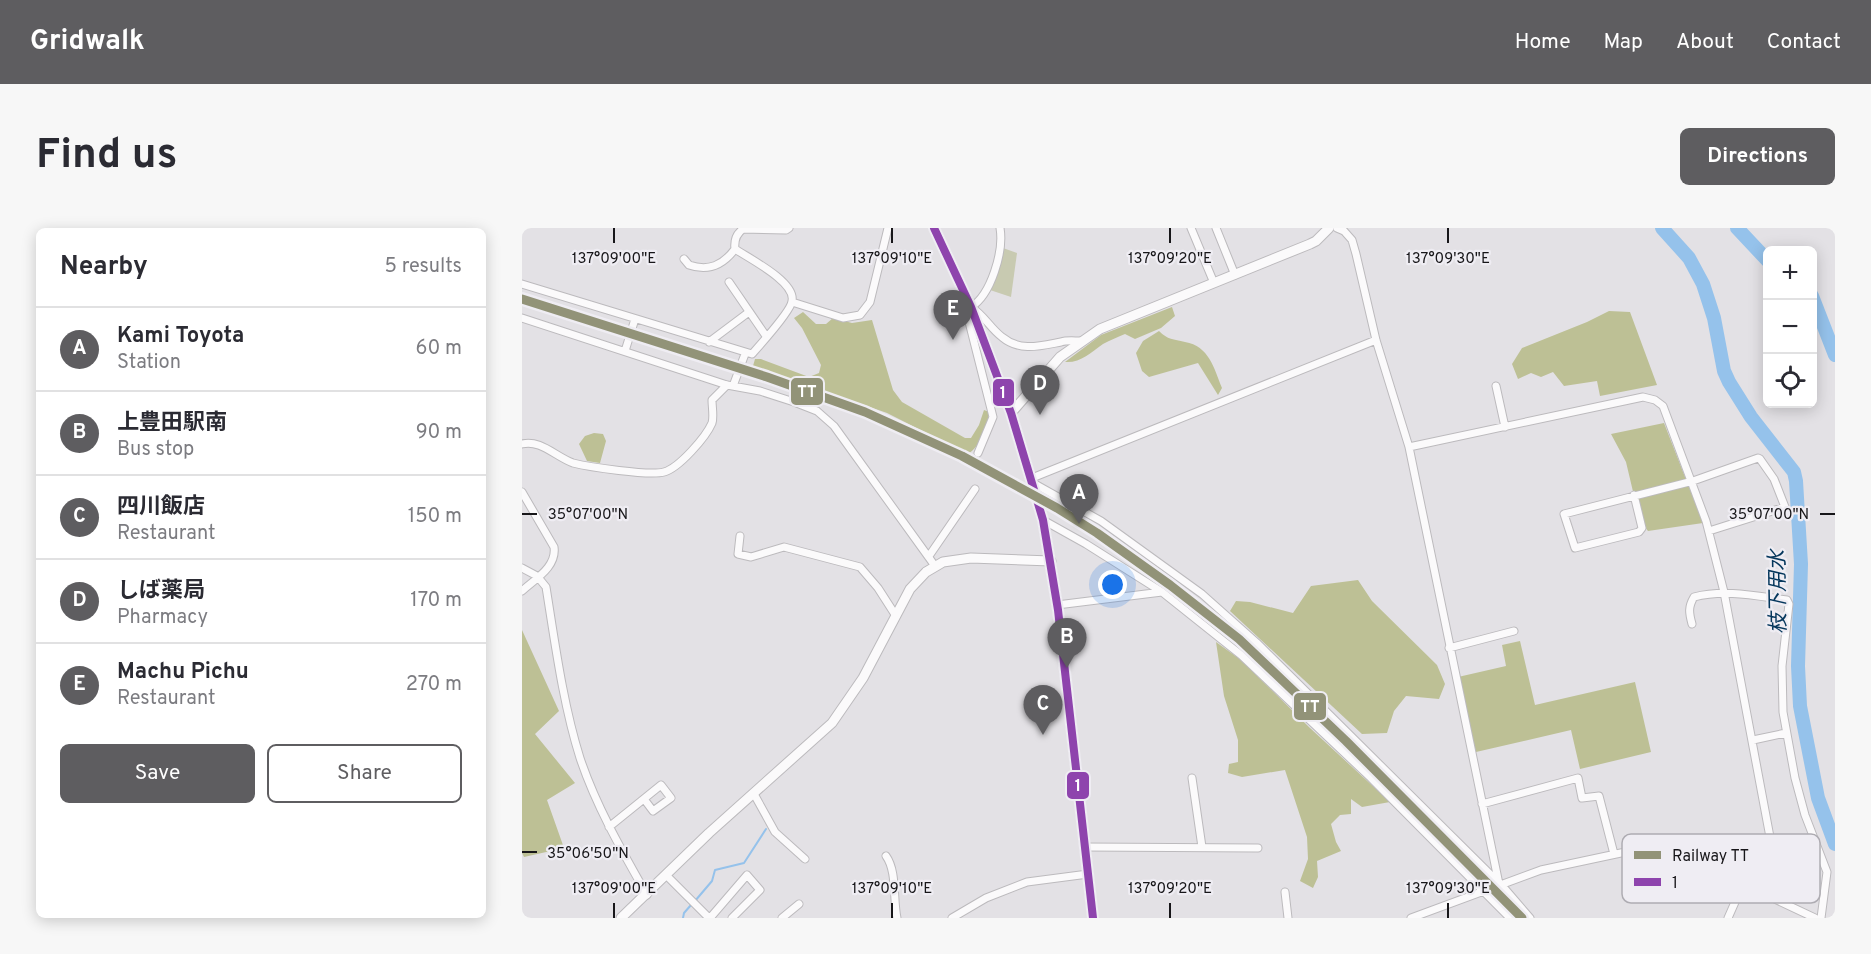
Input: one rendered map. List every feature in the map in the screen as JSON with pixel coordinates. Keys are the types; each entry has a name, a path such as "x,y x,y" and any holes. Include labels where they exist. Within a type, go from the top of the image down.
{"street":[{"path":"684,259 689,266 706,268 718,266 728,259 735,249 738,232 743,228 786,230 789,228"},
{"path":"792,302 843,318 860,315 870,302 888,228"},
{"path":"934,228 971,307 1011,413 1043,520 1057,605 1094,918"},
{"path":"978,453 993,417 968,318 971,307 977,304 989,284 999,252 1000,228"},
{"path":"1191,228 1214,283"},
{"path":"1215,228 1235,274"},
{"path":"1011,413 1053,364 1080,341 1100,329 1310,244 1329,228"},
{"path":"1337,228 1344,231 1352,240 1376,340 1408,447 1499,884"},
{"path":"522,284 745,354 752,354 792,302 791,291 781,280 735,249"},
{"path":"729,282 766,336"},
{"path":"971,307 978,311 1001,337 1013,345 1034,347 1064,341 1080,341"},
{"path":"709,342 749,312"},
{"path":"522,318 730,385 760,391 817,411 834,426 935,566"},
{"path":"625,351 635,319"},
{"path":"1033,483 1376,340"},
{"path":"522,444 532,443 574,463 662,473 674,469 688,456 712,422 712,400 730,385 745,354"},
{"path":"1496,386 1505,427"},
{"path":"1408,447 1643,397 1663,406 1693,481 1709,531 1724,592 1770,834"},
{"path":"1634,495 1642,528 1639,532 1575,548 1564,514 1634,495 1693,481 1758,458 1774,478 1785,507 1709,531"},
{"path":"1033,483 1101,521 1202,594 1213,608 1257,643 1499,884 1530,918"},
{"path":"929,556 975,489"},
{"path":"522,492 554,548 554,560 522,591"},
{"path":"1043,520 1086,544 1203,621 1348,756 1510,918"},
{"path":"740,536 738,554 751,558 784,548 860,567 878,588 896,616"},
{"path":"621,918 709,833 832,723 863,678 916,581 935,566 951,560 971,558 1051,561"},
{"path":"522,568 537,576 546,587 581,761 609,827 647,895"},
{"path":"1057,605 1162,592"},
{"path":"1692,624 1689,610 1694,597 1724,592 1787,600 1789,604 1782,681 1786,733 1795,778 1812,834"},
{"path":"1449,648 1514,631"},
{"path":"1753,740 1786,733"},
{"path":"1192,778 1202,847"},
{"path":"1482,804 1578,778 1582,798 1599,796 1614,854"},
{"path":"754,794 775,832 805,859"},
{"path":"609,827 644,799"},
{"path":"1084,847 1258,848"},
{"path":"1411,918 1541,870 1622,852"},
{"path":"1820,854 1828,879 1821,918"},
{"path":"886,856 891,863 894,875 897,918"},
{"path":"952,918 986,898 1027,882 1088,874"},
{"path":"666,875 713,918 747,875 760,890 732,918"},
{"path":"1285,892 1288,918"},
{"path":"1728,918 1735,903"},
{"path":"1784,903 1815,918"},
{"path":"782,918 799,904"}],"green space":[{"path":"1003,248 1017,253 1011,297 990,290"},
{"path":"1172,307 1175,316 1161,328 1135,339 1125,334 1103,344 1081,359 1065,362 1101,335"},
{"path":"1609,311 1630,312 1657,385 1600,396 1597,381 1564,386 1553,372 1541,377 1531,373 1518,379 1512,364 1522,348"},
{"path":"803,312 816,324 826,324 833,318 852,323 872,320 893,390 902,402 965,438 971,438 984,410 989,412 980,442 968,454 887,413 753,366 755,359 761,359 809,377 819,373 821,365 802,328 794,318"},
{"path":"1159,331 1168,338 1193,344 1205,353 1210,359 1222,388 1218,395 1198,363 1149,377 1142,371 1136,353 1143,341"},
{"path":"1664,423 1703,523 1648,531 1640,521 1626,462 1611,434"},
{"path":"594,433 603,434 606,441 600,463 587,461 579,444 585,436"},
{"path":"1358,580 1372,601 1437,665 1445,684 1439,699 1406,696 1394,711 1387,733 1362,734 1230,611 1236,601 1250,602 1293,613 1311,586"},
{"path":"522,630 559,711 535,734 575,783 547,800 564,848 524,857 522,853"},
{"path":"1520,641 1535,705 1635,682 1651,752 1580,769 1571,730 1476,752 1458,677 1506,666 1502,645"},
{"path":"1216,642 1241,660 1390,802 1362,807 1351,799 1351,814 1340,815 1331,824 1341,851 1317,861 1318,877 1313,888 1300,881 1308,859 1307,837 1285,770 1242,777 1228,773 1229,764 1238,762 1238,740 1224,696"}],"waterway":[{"name":"枝下用水","path":"1662,228 1689,258 1703,284 1714,318 1724,371 1729,382 1751,417 1794,472 1801,564 1798,666 1800,706 1818,798 1835,844"},
{"path":"1737,228 1763,256"},
{"path":"1814,300 1835,355"},
{"path":"695,901 712,881 715,870 744,863 766,829"},
{"path":"683,918 691,905"}],"tunnel":[{"path":"1205,619 1210,611"}],"rail line":[{"name":"TT","path":"522,299 767,377 865,412 962,456 1057,508 1097,533 1170,585 1239,639 1346,741 1522,918"}],"transit line":[{"name":"1","path":"934,228 971,307 1011,413 1043,520 1058,610 1093,918"}],"place":[{"name":"Machu Pichu","path":"953,340"},
{"name":"しば薬局","path":"1040,415"},
{"name":"Kami Toyota","path":"1079,524"},
{"name":"上豊田駅南","path":"1067,668"},
{"name":"四川飯店","path":"1043,735"}]}
